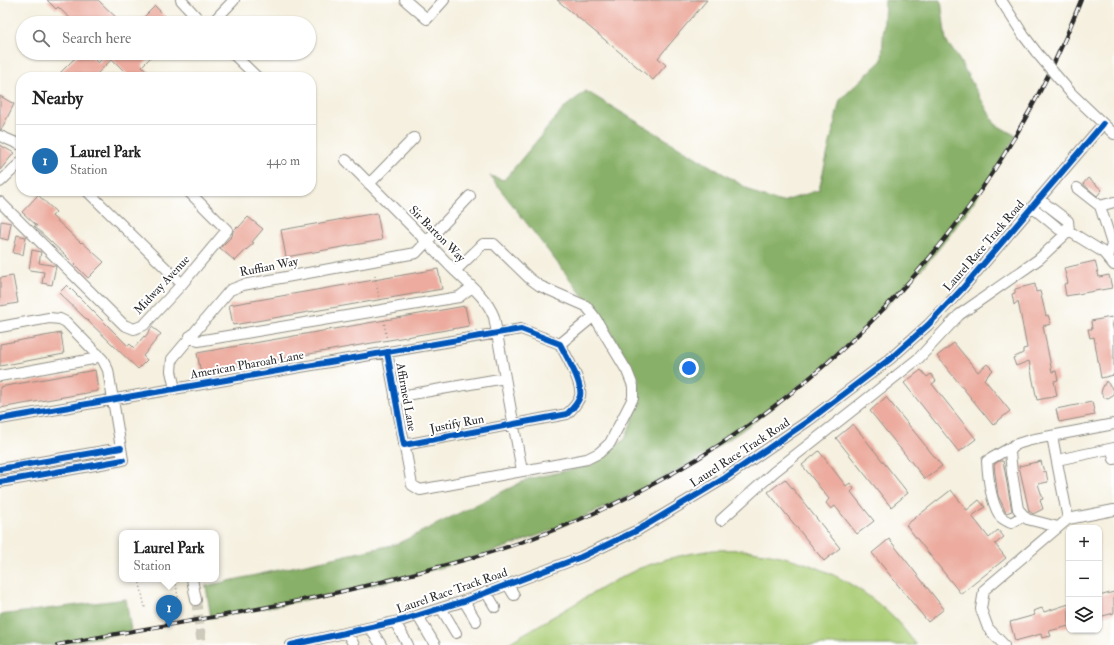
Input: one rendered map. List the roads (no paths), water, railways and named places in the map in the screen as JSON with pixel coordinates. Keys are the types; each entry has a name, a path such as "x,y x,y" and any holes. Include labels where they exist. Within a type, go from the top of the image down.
{"street":[{"path":"181,0 196,16"},
{"path":"219,16 234,0"},
{"path":"405,0 427,19 444,0"},
{"path":"1001,0 1038,53 1071,93 1114,134"},
{"path":"239,60 252,72"},
{"name":"Laurel Race Track Road","path":"291,645 324,642 347,633 418,616 464,601 581,557 638,530 725,478 808,421 890,359 928,325 962,289 1103,124"},
{"path":"0,136 16,142"},
{"path":"369,184 414,138"},
{"name":"Sir Barton Way","path":"346,160 485,299 490,307 494,317 522,471"},
{"path":"0,182 16,167"},
{"path":"1077,188 1100,206 1112,244 1111,262"},
{"path":"92,196 182,284"},
{"name":"Midway Avenue","path":"0,202 124,325 134,329 144,325 182,284 227,230 193,196"},
{"name":"Ruffian Way","path":"175,389 171,371 172,360 190,336 230,290 238,286 416,253 470,196"},
{"path":"721,520 774,472 920,358 959,315 1039,259 1068,231 1068,221 1039,199"},
{"path":"1100,206 1114,202"},
{"path":"1032,208 1060,229 1068,231 1103,252 1111,262"},
{"name":"Affirmed Lane","path":"388,349 395,397 412,485 420,490 587,459 599,453 610,443 633,398 633,386 627,371 594,316 586,306 540,286 529,278 494,244 483,244 456,271"},
{"path":"190,336 198,341 459,297 472,287"},
{"path":"560,344 594,316"},
{"path":"0,327 49,318 60,319 66,322 98,354 108,370 123,460 0,482"},
{"name":"American Pharoah Lane","path":"0,419 175,389 388,349 521,329 560,344"},
{"name":"Justify Run","path":"404,445 567,414 576,405 580,395 578,383 560,344"},
{"path":"0,376 93,359 98,354"},
{"path":"395,397 505,378"},
{"path":"1023,516 1011,523 1001,517 992,498 987,462 1013,446 1030,440 1114,424"},
{"path":"1052,436 1068,519"},
{"path":"1013,446 1010,452 1018,509 1027,520 1058,527"},
{"path":"0,469 121,448"},
{"path":"1057,460 1113,448 1114,459"},
{"path":"1004,645 988,628 981,609 984,590 1068,519 1114,510"},
{"path":"193,582 196,600"},
{"path":"508,584 514,595"},
{"path":"486,592 495,607"},
{"path":"464,601 476,621"},
{"path":"441,608 456,633"},
{"path":"418,616 435,645"},
{"path":"395,622 408,645"},
{"path":"370,628 381,645"},
{"path":"347,633 354,645"}],"tunnel":[{"path":"196,600 202,645"}],"railway":[{"path":"57,645 237,613 320,596 478,556 578,520 673,473 762,415 844,348 918,272 982,188 1037,97 1081,0"}],"place":[{"name":"Laurel Park","path":"169,628"}]}
